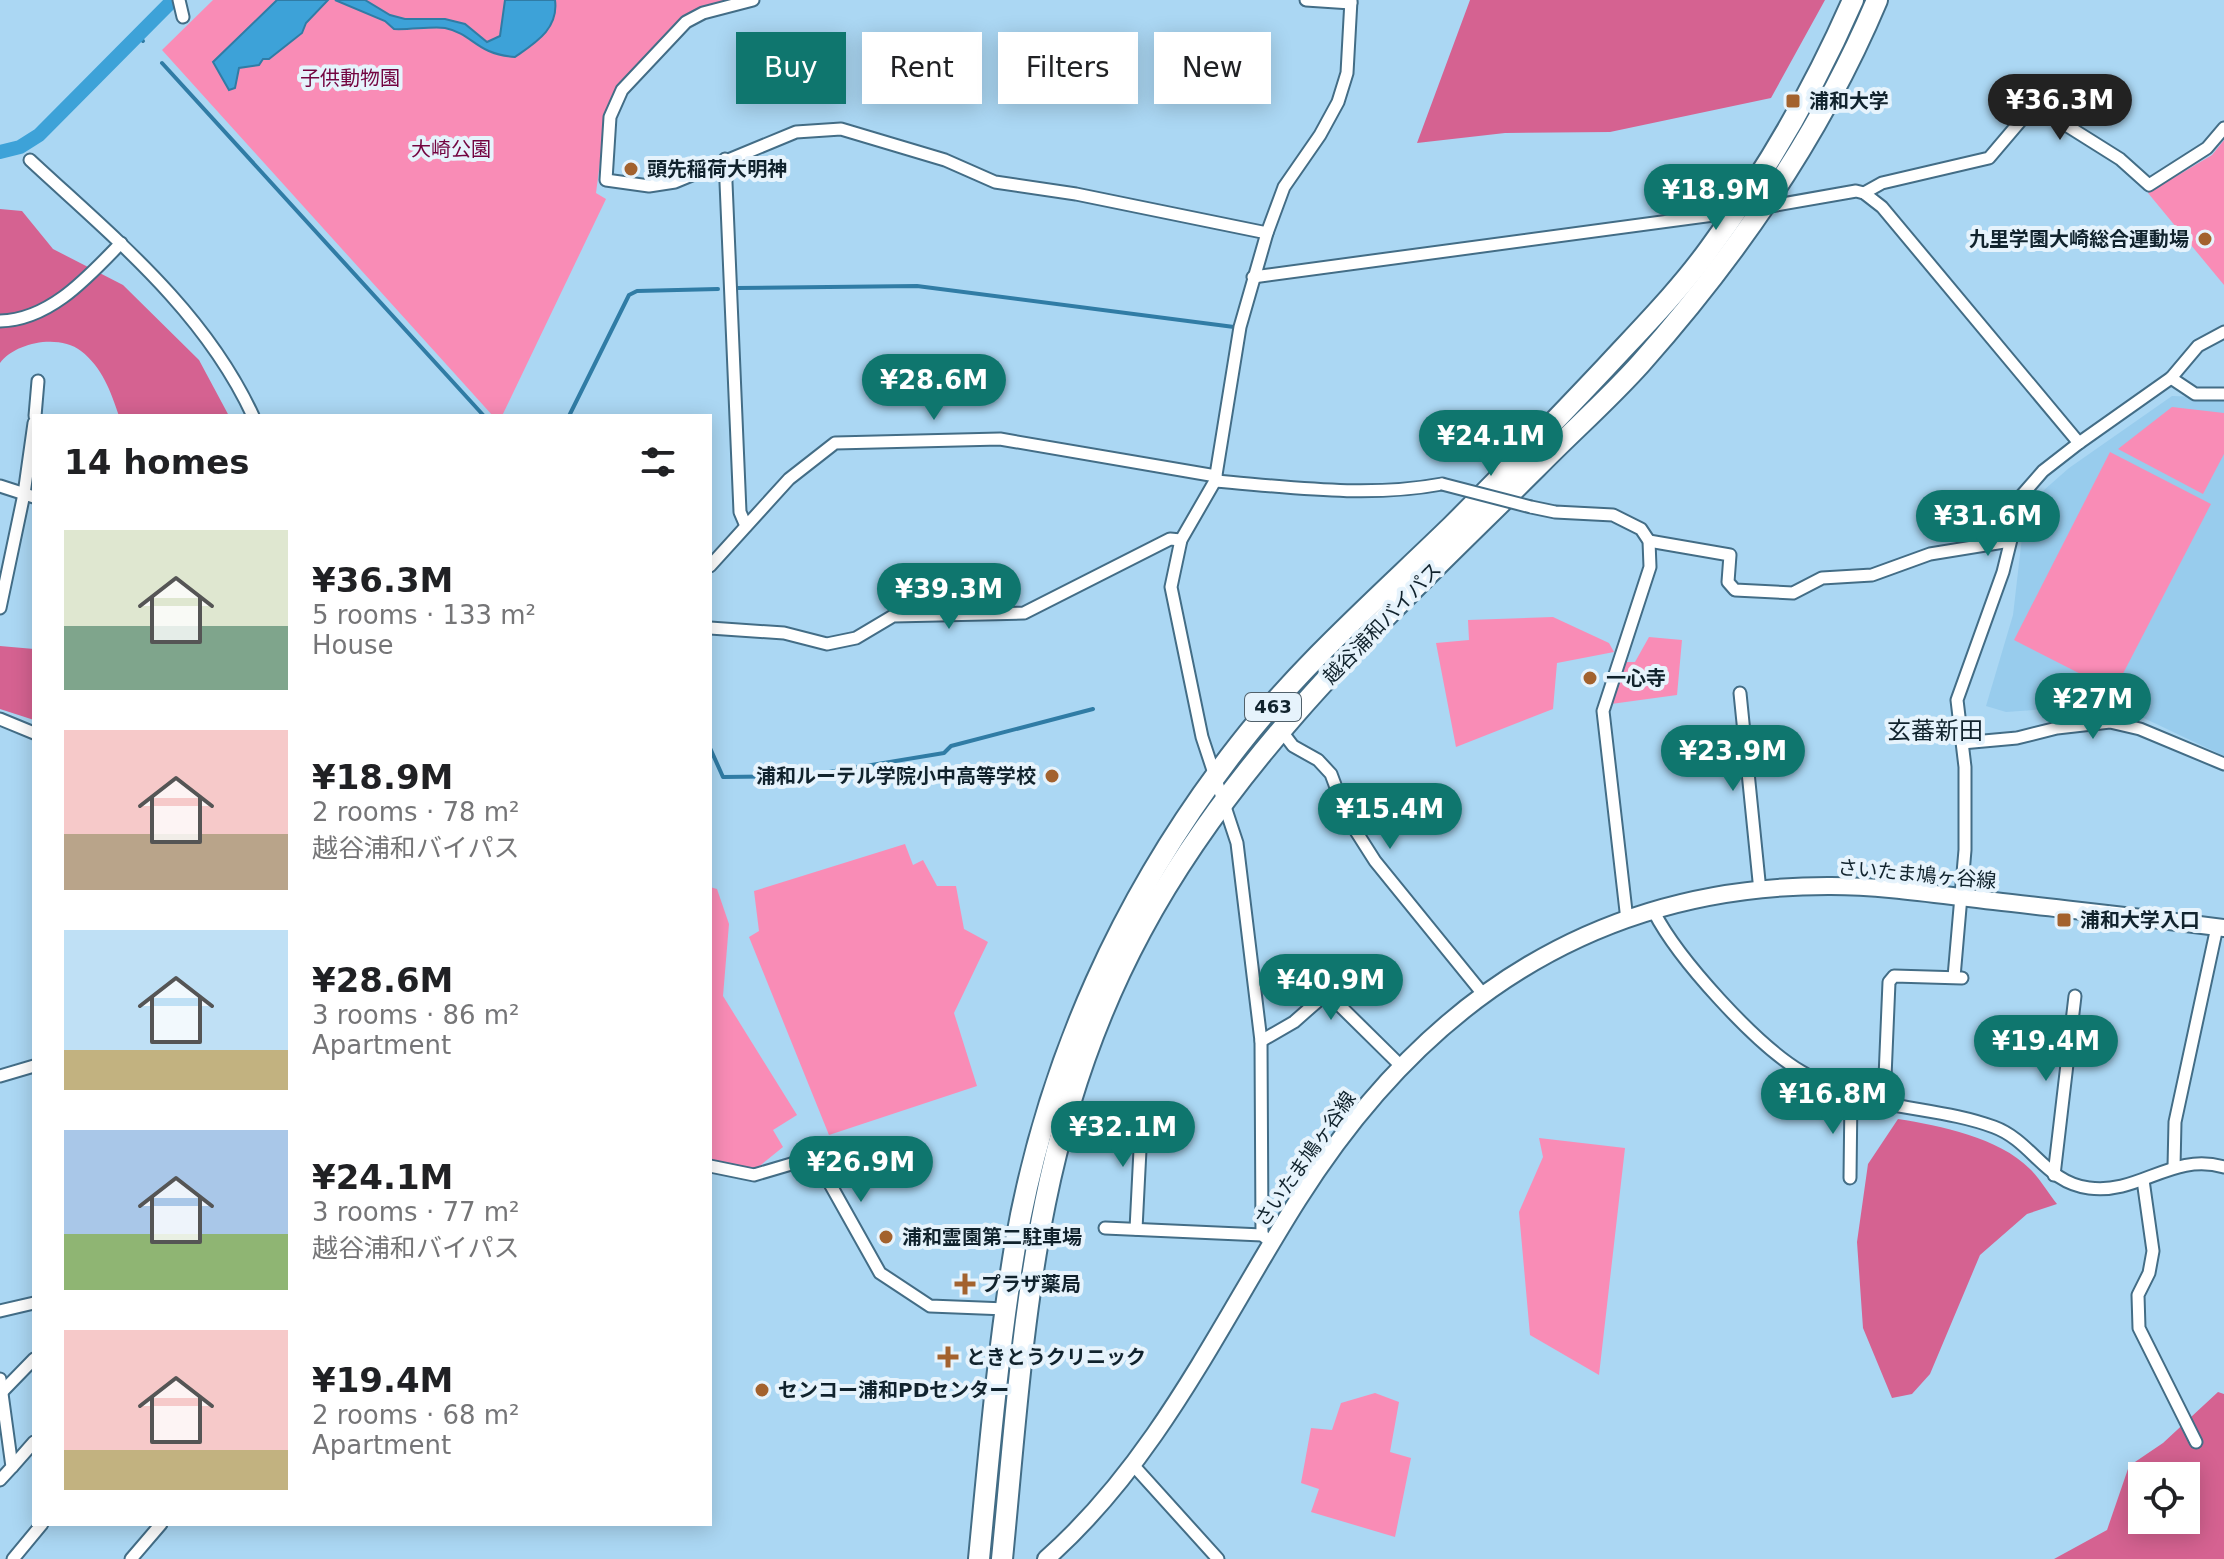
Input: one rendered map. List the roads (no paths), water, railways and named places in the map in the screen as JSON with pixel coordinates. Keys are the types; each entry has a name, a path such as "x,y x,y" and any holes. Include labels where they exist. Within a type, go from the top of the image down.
{"highway":[{"name":"越谷浦和バイパス","path":"979,1559 1006,1309 1034,1160 1077,1022 1103,961 1153,869 1242,741 1313,662 1462,515 1662,307 1711,247 1794,117 1853,0"},
{"name":"越谷浦和バイパス","path":"1002,1559 1030,1278 1046,1184 1065,1112 1109,997 1141,931 1224,800 1280,729 1348,655 1640,365 1762,208 1842,75 1877,0"}],"main road":[{"name":"さいたま鳩ヶ谷線","path":"1046,1559 1134,1466 1186,1389 1267,1238 1342,1133 1400,1065 1483,994 1539,957 1654,912 1760,891 1831,886 1962,897 2221,927"}],"street":[{"path":"179,0 183,17"},
{"path":"753,0 703,13 686,22 622,90 610,117 606,180 649,186 675,182 796,132 841,129 945,160 995,182 1076,194 1267,233"},
{"path":"1105,1228 1267,1238 1261,1041 1237,843 1202,737 1171,587 1181,540 1215,479 1240,327 1267,233 1284,187 1338,102 1347,73 1351,2 1306,0"},
{"path":"1253,277 1733,213 1787,201 1864,193 1882,183 1989,158 2034,105 2120,159 2149,185 2207,148 2224,128"},
{"path":"725,159 740,512 746,526"},
{"path":"30,160 157,277 196,322 236,379 252,414"},
{"path":"1864,193 1882,207 2079,443"},
{"path":"0,321 18,321 76,289 121,243"},
{"path":"1884,1101 1889,982 1894,976 1958,977 1958,905 1962,897 1965,850 1962,743 1957,700 2010,541 2022,495 2043,471 2171,378 2198,346 2224,332"},
{"path":"2171,378 2195,394 2224,394"},
{"path":"35,414 38,381"},
{"path":"712,564 789,479 835,443 1000,439 1215,479 1370,492 1405,491 1442,484 1555,512 1613,515 1641,529 1649,541 1650,567 1603,711 1627,920"},
{"path":"0,608 29,496 32,452"},
{"path":"0,486 29,496"},
{"path":"712,628 784,633 827,644 856,638 893,616 1024,613 1170,539 1181,540"},
{"path":"1649,541 1730,555 1728,582 1735,590 1793,593 1822,578 1872,575 1930,554 2010,541"},
{"path":"1740,693 1760,891"},
{"path":"0,719 32,732"},
{"path":"1962,743 2017,738 2057,728 2110,722 2140,729 2224,764"},
{"path":"1280,729 1293,746 1318,760 1331,774 1347,817 1375,861 1483,994"},
{"path":"1654,912 1680,953 1759,1037 1801,1072 1851,1094 1997,1127 2021,1141 2054,1175 2090,1189 2143,1180 2196,1161 2224,1167"},
{"path":"2174,1167 2175,1122 2221,927"},
{"path":"1261,1041 1286,1028 1327,993 1400,1065"},
{"path":"2054,1175 2075,996"},
{"path":"0,1076 32,1067"},
{"path":"1850,1178 1851,1094"},
{"path":"1136,1229 1142,1110"},
{"path":"712,1166 754,1175 815,1157 880,1273 930,1306 1006,1309"},
{"path":"2143,1180 2153,1251 2149,1273 2138,1295 2139,1328 2196,1442"},
{"path":"0,1311 32,1303"},
{"path":"1,1393 32,1361"},
{"path":"0,1379 12,1467"},
{"path":"0,1480 32,1444"},
{"path":"1134,1466 1218,1559"},
{"path":"13,1559 40,1526"},
{"path":"131,1559 159,1526"}],"waterway":[{"path":"0,152 20,147 39,135 173,0"},
{"path":"138,35 143,41"},
{"path":"162,63 482,414"},
{"path":"737,288 917,286 1234,327"},
{"path":"570,414 629,295 637,291 718,289"},
{"path":"712,752 723,777 805,776 944,753 951,746 1093,709"}],"place":[{"name":"浦和大学","path":"1793,101"},
{"name":"頭先稲荷大明神","path":"631,169"},
{"name":"九里学園大崎総合運動場","path":"2205,239"},
{"name":"一心寺","path":"1590,678"},
{"name":"浦和ルーテル学院小中高等学校","path":"1052,776"},
{"name":"浦和大学入口","path":"2064,920"},
{"name":"浦和霊園第二駐車場","path":"886,1237"},
{"name":"プラザ薬局","path":"965,1284"},
{"name":"ときとうクリニック","path":"948,1357"},
{"name":"センコー浦和PDセンター","path":"762,1390"}],"district":[{"name":"玄蕃新田","path":"1935,731"}],"park label":[{"name":"子供動物園","path":"350,78"},
{"name":"大崎公園","path":"451,149"}]}
